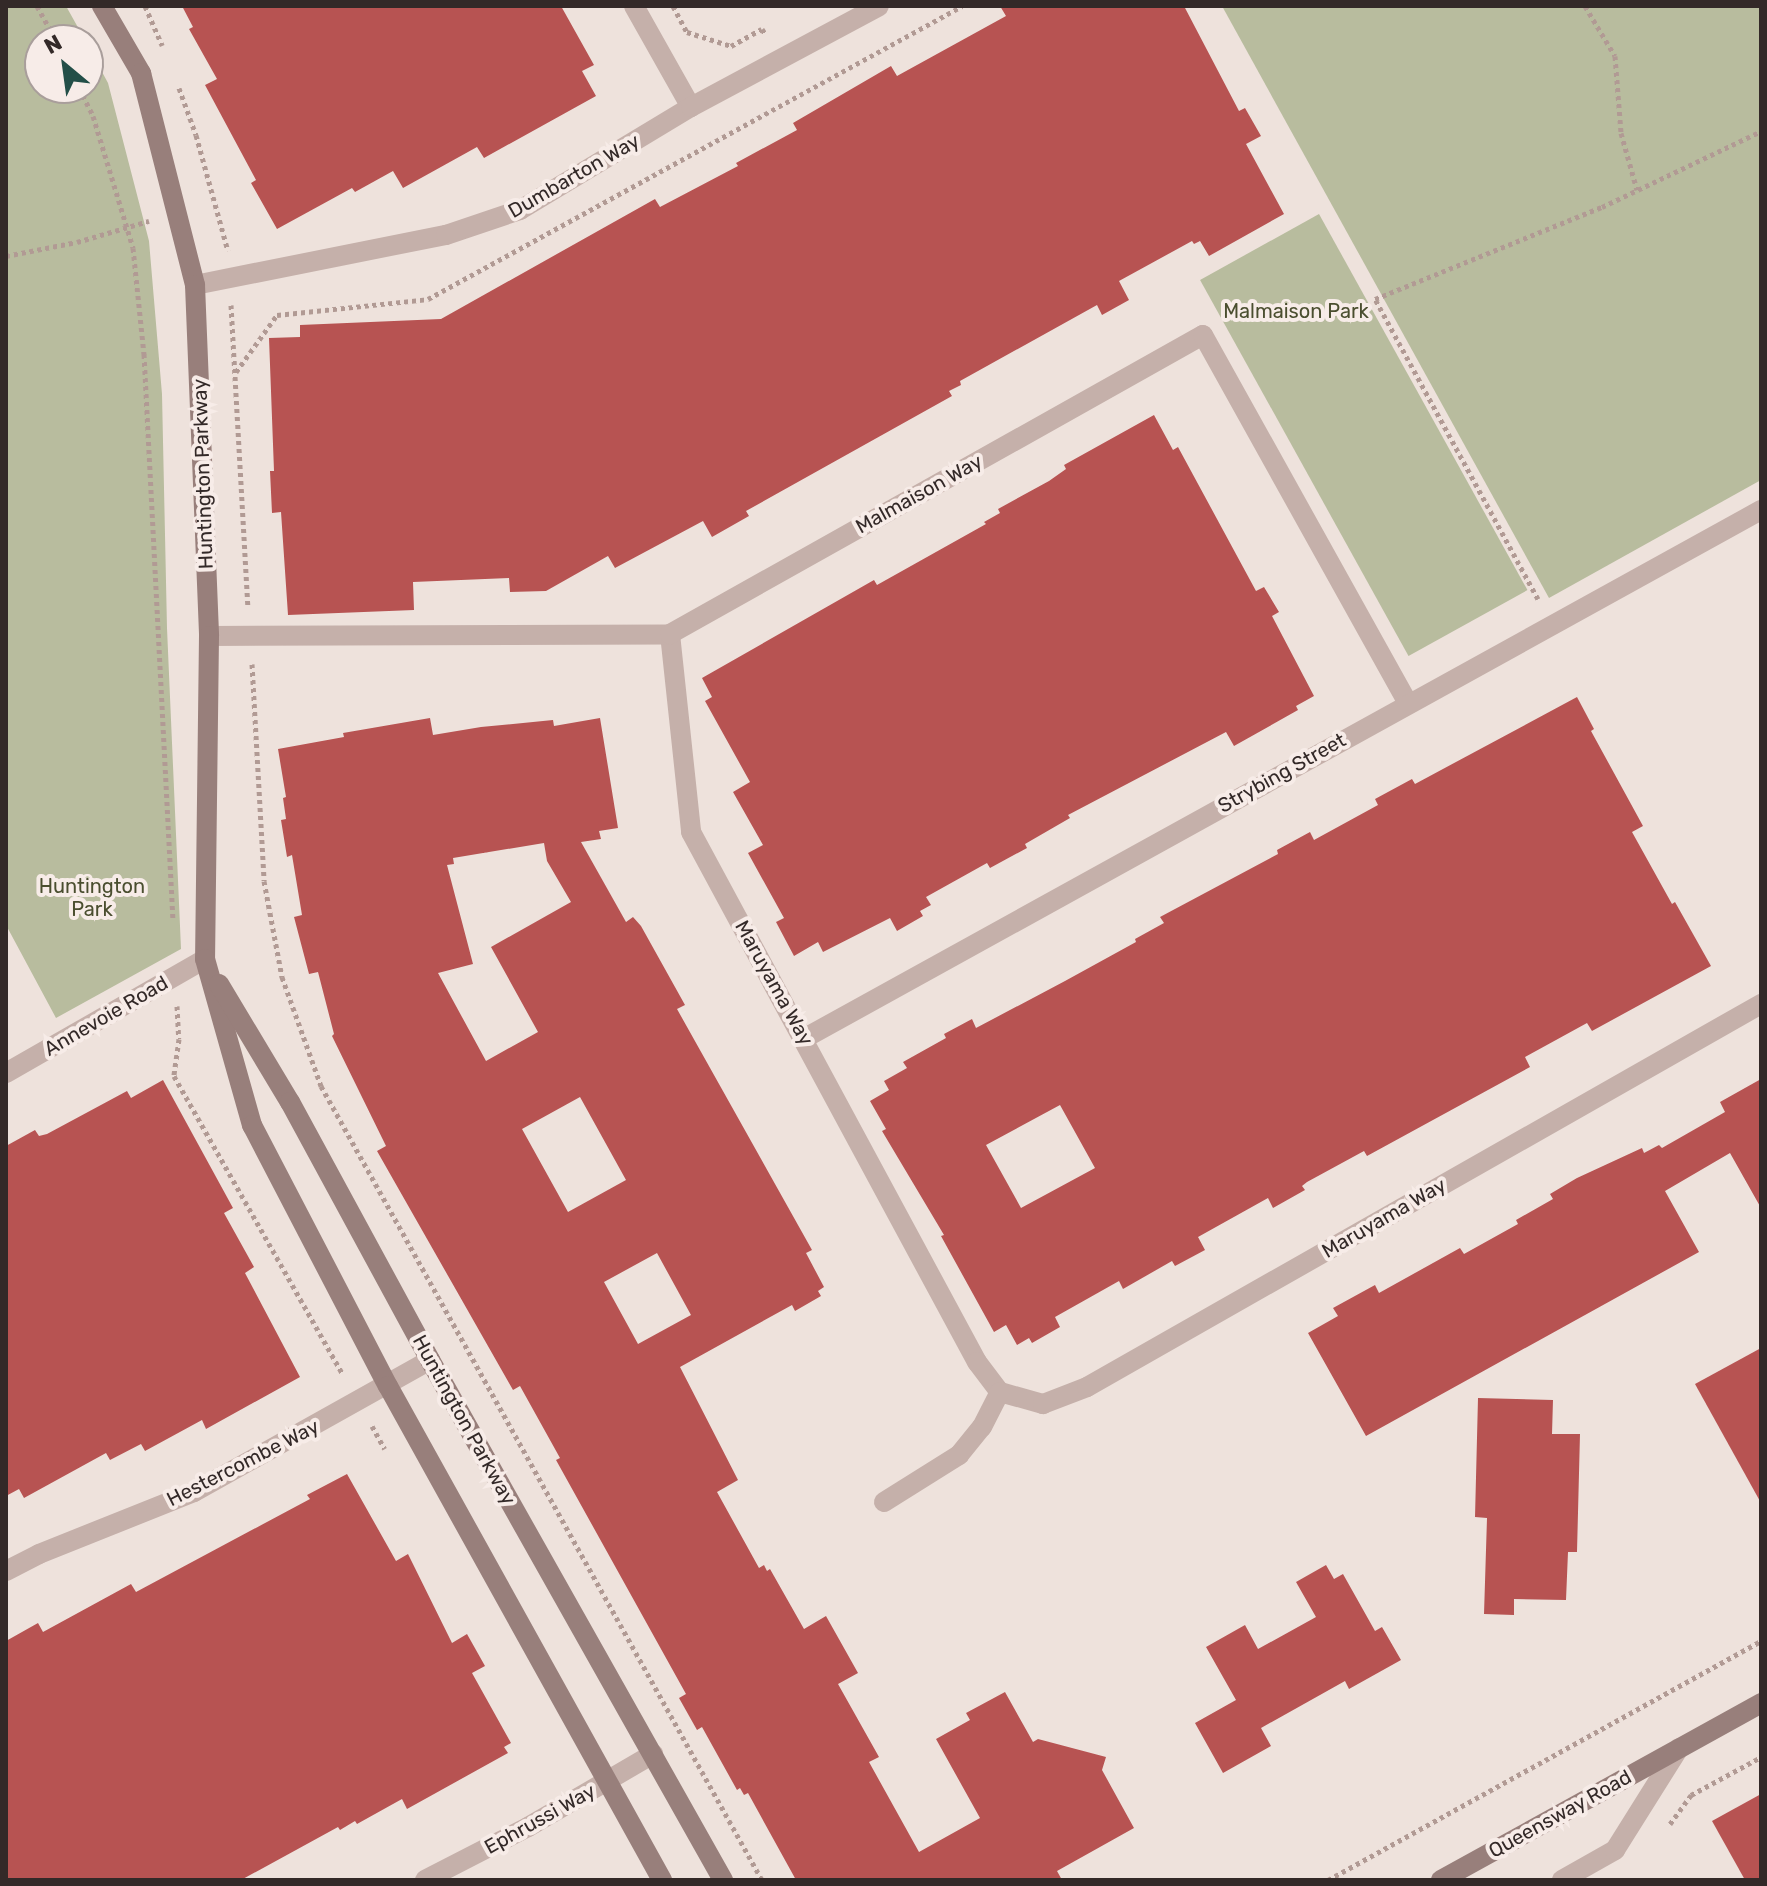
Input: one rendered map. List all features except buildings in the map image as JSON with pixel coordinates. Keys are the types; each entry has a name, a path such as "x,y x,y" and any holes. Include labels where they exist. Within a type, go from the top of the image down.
{"street":[{"name":"Huntington Parkway","path":"102,6 141,73 195,285 209,636 205,959 252,1125 388,1386 662,1880"},
{"path":"634,6 691,107"},
{"name":"Dumbarton Way","path":"195,285 446,235 520,210 691,107 879,6"},
{"name":"Malmaison Way","path":"209,636 670,634 1203,335 1408,703"},
{"name":"Strybing Street","path":"805,1038 1761,510"},
{"name":"Maruyama Way","path":"670,634 691,832 805,1038 977,1362 1000,1392 1043,1404 1087,1387 1761,1004"},
{"name":"Huntington Parkway","path":"205,959 290,1102 430,1360 723,1880"},
{"name":"Annevoie Road","path":"6,1073 205,959"},
{"name":"Hestercombe Way","path":"6,1571 39,1554 194,1492 430,1360"},
{"path":"884,1502 959,1455 982,1427 1000,1392"},
{"name":"Queensway Road","path":"1441,1880 1761,1703"},
{"name":"Queensway Road","path":"1562,1880 1615,1850 1679,1748"},
{"name":"Ephrussi Way","path":"425,1880 653,1754"}],"path":[{"path":"37,6 47,24"},
{"path":"145,6 168,60"},
{"path":"799,96 962,6"},
{"path":"1585,6 1615,56 1621,133 1637,190"},
{"path":"174,75 228,247 264,881 282,977 321,1086 762,1880"},
{"path":"1543,609 1375,299 1637,190 1761,131"},
{"path":"6,256 77,242 215,201"},
{"path":"1328,1880 1761,1641"},
{"path":"1665,1832 1691,1795 1761,1757"}],"green space":[{"name":"Huntington Park","path":"6,6 66,6 76,24 24,24 24,104 104,104 104,76 149,241 162,394 167,628 181,949 56,1018 6,925"},
{"path":"1222,6 1761,6 1761,480 1549,598"},
{"name":"Malmaison Park","path":"1319,214 1527,590 1409,656 1200,280"}]}
